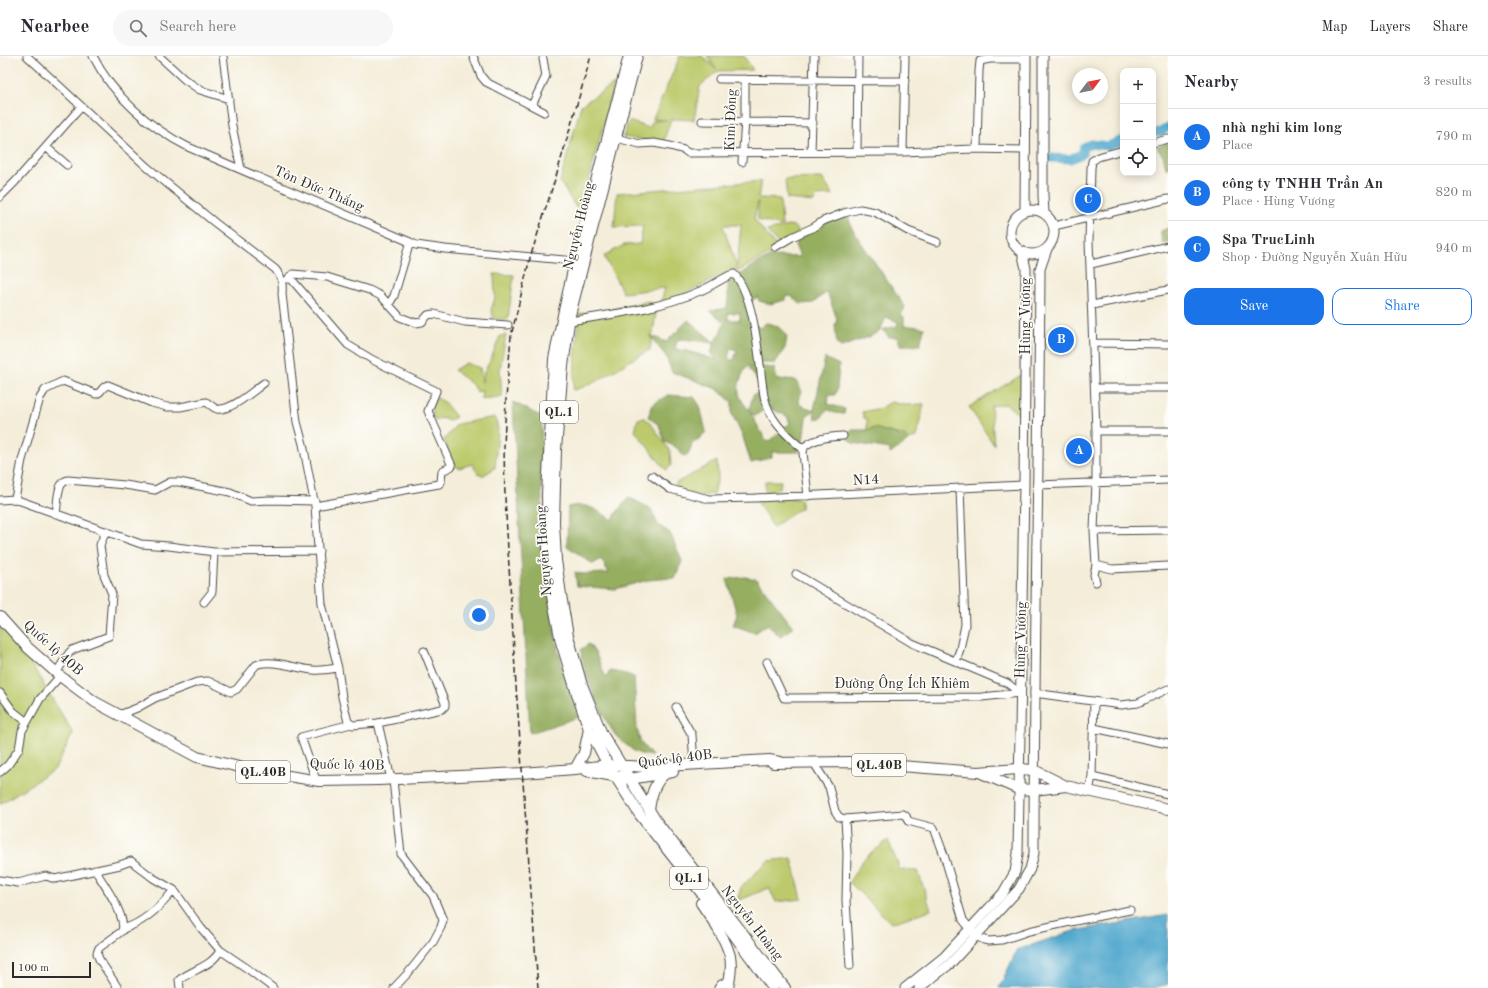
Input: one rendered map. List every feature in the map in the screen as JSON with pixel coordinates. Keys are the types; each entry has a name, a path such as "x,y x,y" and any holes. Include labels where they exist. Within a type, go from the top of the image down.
{"highway":[{"name":"Nguyễn Hoàng","path":"629,56 575,261 554,359 547,494 548,549 552,596 561,642 578,698 589,729 614,776 640,815 729,928 773,988"},
{"name":"Nguyễn Hoàng","path":"638,56 570,315 563,366 556,449 554,522 560,595 568,636 582,685 602,734 649,810 699,878 784,988"},
{"name":"Quốc lộ 40B","path":"0,617 26,646 58,675 95,702 197,757 252,770 316,780 392,780 575,769 608,765 649,767 746,760 769,760 780,762"},
{"path":"575,769 584,753 589,729"},
{"name":"Quốc lộ 40B","path":"575,769 629,779 691,769 780,762 848,762 978,772"},
{"path":"978,772 1018,769 1034,770 1066,786 1168,809"},
{"path":"978,772 1018,789 1034,790 1066,786"},
{"path":"649,810 657,782 666,773"},
{"path":"665,847 681,874 720,932 730,957 729,984"}],"main road":[{"path":"1043,56 1044,213"},
{"path":"1025,211 1026,58"},
{"path":"1032,209 1044,213 1050,218 1054,226 1055,234 1052,242 1047,249 1042,252 1035,254 1022,252 1012,241 1010,234 1011,226 1014,220 1018,214 1032,209"},
{"name":"Hùng Vương","path":"905,988 973,933 1019,889 1030,869 1034,853 1034,693 1040,269 1047,249"},
{"name":"Hùng Vương","path":"919,988 950,964 1003,893 1015,872 1018,854 1026,269 1022,252"},
{"path":"1024,485 1038,485"},
{"path":"1020,693 1034,693"}],"street":[{"path":"27,56 147,167 214,222 275,269 280,275 283,283 282,294 297,422 315,504 322,604 338,668 342,697 348,722 351,724"},
{"name":"Tôn Đức Thắng","path":"93,56 103,73 120,95 131,106 172,138 188,147 416,245 575,261"},
{"path":"159,56 184,79 200,90 229,99"},
{"path":"224,56 232,126 241,169"},
{"path":"473,56 481,76 486,82 544,112"},
{"path":"811,152 814,56"},
{"path":"857,152 858,56"},
{"path":"903,152 905,56"},
{"path":"977,149 980,61 990,59 1026,58"},
{"path":"532,105 546,76 543,59"},
{"path":"719,79 905,81"},
{"name":"Kim Đồng","path":"742,162 745,121 745,79"},
{"path":"0,197 81,107"},
{"path":"702,121 813,123"},
{"path":"616,138 640,144 654,143 670,146 684,150 688,153 903,152 977,149 1025,150"},
{"path":"1156,142 1168,139"},
{"path":"46,147 67,164"},
{"path":"1096,582 1094,575 1096,565 1094,531 1096,431 1089,218 1090,168 1092,161 1098,157 1120,151"},
{"path":"1054,226 1168,199"},
{"path":"775,247 823,221 844,213 860,210 875,212 908,231 937,242"},
{"path":"388,304 396,289 410,242"},
{"path":"1091,264 1168,246"},
{"path":"283,283 293,274 327,277 376,293 400,317 416,323 422,322 428,315 434,314 465,322 508,324"},
{"path":"570,322 627,312 670,301 697,293 734,274 750,304 756,332 764,400 777,425 803,449 808,496"},
{"path":"56,514 60,485 63,481 68,480 125,485 155,490 170,482 179,482 230,492 251,501 315,504 438,484 441,482 442,471 452,466 428,411 436,391 373,360 348,345 290,276"},
{"path":"1092,306 1168,290"},
{"path":"1093,343 1168,344"},
{"path":"15,499 22,460 40,398 45,390 61,382 66,382 96,394 108,385 152,403 166,407 180,407 206,402 213,408 220,409 237,402 264,383"},
{"path":"1094,388 1168,388"},
{"path":"1096,431 1168,431"},
{"path":"803,449 808,444 822,439 843,436"},
{"name":"N14","path":"652,476 670,489 709,499 808,496 1024,485"},
{"path":"1038,485 1168,480"},
{"path":"956,661 960,649 964,625 960,488"},
{"path":"0,500 15,499 141,544 163,545 214,552 319,551"},
{"path":"1094,531 1168,530"},
{"path":"0,772 8,765 19,749 22,731 40,699 58,675 67,656 72,650 109,636 112,594 104,575 100,545 106,531"},
{"path":"204,602 212,592 214,552"},
{"path":"1096,565 1112,569 1168,566"},
{"path":"796,574 912,643 1007,683 1020,693"},
{"path":"316,780 301,737 351,724 363,725 378,723 442,709 445,706 424,651"},
{"name":"Đường Ông Ích Khiêm","path":"767,662 784,698 982,697 1020,693"},
{"path":"118,715 155,698 197,682 208,681 226,691 234,691 259,663 272,663 314,670 338,668"},
{"path":"1034,693 1121,705 1138,703 1168,689"},
{"path":"0,693 12,711 27,722"},
{"path":"1089,792 1092,776 1094,701"},
{"path":"676,707 692,735 694,764"},
{"path":"378,723 392,780 401,854 433,896 443,920 433,942 394,988"},
{"path":"1094,728 1168,744"},
{"path":"814,763 829,787 837,815 839,817 845,819 903,814 906,816 908,821 933,827 936,831 944,856 959,912 973,933 988,941 1002,940 1029,931 1130,910"},
{"path":"1092,776 1168,794"},
{"path":"845,819 847,853 846,900 850,966"},
{"path":"0,880 18,883 46,876 55,879 120,865 131,861 153,878 174,890 201,928 220,950 273,988"},
{"path":"95,870 115,902 123,929"},
{"path":"118,988 99,959 97,953 99,948 123,929 155,910 174,890"},
{"path":"180,988 179,980 208,963 216,957 220,950"},
{"path":"718,988 721,984 729,984"}],"green space":[{"path":"680,56 702,56 716,69 707,56 744,56 753,70 718,71 700,86 694,120 671,119 663,143 623,137 629,121 649,128 653,121 667,120 653,119"},
{"path":"614,84 580,214 560,182 581,105"},
{"path":"1168,142 1168,168 1166,168 1163,156 1157,148"},
{"path":"822,178 833,195 816,196 814,202 787,199 785,179"},
{"path":"761,181 758,198 780,199 782,226 758,220 758,201 754,219 778,249 737,272 737,268 660,306 665,288 623,293 604,256 624,245 640,244 643,226 614,227 617,193","holes":["741,225 737,267 723,226"]},
{"path":"846,209 852,229 905,307 901,315 904,317 904,326 924,328 920,345 900,345 898,337 889,337 882,330 897,326 898,322 886,317 880,331 869,337 841,347 837,344 835,326 837,319 827,292 813,303 801,304 791,296 785,296 785,300 770,304 759,301 758,297 752,300 751,323 760,328 766,323 773,324 787,337 785,348 775,363 764,363 752,366 774,368 777,380 788,379 797,381 802,392 798,399 800,405 814,410 806,418 802,450 794,447 800,452 772,452 772,457 751,463 743,437 732,414 732,402 717,389 672,372 666,356 649,335 666,342 688,320 714,342 725,323 710,311 727,308 728,283 756,264 771,256 800,257 795,245 800,238","holes":["728,313 740,313 740,320 728,320","683,339 714,343 711,354 717,360 675,349 677,340","730,348 737,350 734,360 728,359","750,366 749,369 759,382 762,394 758,393 753,395 749,410 739,394 738,389 746,367","767,407 787,416 790,423 770,441 765,439 750,412 755,416"]},
{"path":"792,225 799,231 781,247 767,231"},
{"path":"1168,228 1168,243 1163,244 1161,231"},
{"path":"494,274 514,275 508,319 494,319 491,310 495,298"},
{"path":"649,301 657,307 650,350 602,378 573,390 579,314 605,311"},
{"path":"506,335 500,369 502,397 481,399 482,391 477,392 469,382 454,370 466,363 480,368 482,382 484,372 500,336"},
{"path":"825,358 839,365 837,389 835,395 829,395 828,404 845,409 844,414 835,413 827,409 821,418 815,419 814,410"},
{"path":"1023,374 1022,417 1006,404 991,406 994,445 969,407"},
{"path":"668,395 694,397 700,406 706,432 699,439 693,442 688,454 684,456 676,447 665,442 659,425 648,417 653,404"},
{"path":"437,398 444,402 456,417 449,421 442,418 435,421 430,407"},
{"path":"513,402 542,417 541,478 545,569 558,651 579,717 530,733"},
{"path":"891,402 904,405 924,404 916,437 909,440 901,435 875,428 867,430 867,419 864,418 862,412 881,408"},
{"path":"495,417 498,429 495,468 482,476 478,474 472,464 459,468 454,465 444,440 457,424"},
{"path":"645,418 652,425 670,451 671,466 666,470 635,431 638,419"},
{"path":"875,428 898,435 903,435 909,440 890,454 890,449 853,443 843,435 853,430 867,430"},
{"path":"717,461 718,477 714,494 698,496 677,493 676,483"},
{"path":"765,481 781,481 780,487 775,491 765,492"},
{"path":"628,497 651,509 658,525 670,533 682,561 675,579 648,580 615,589 577,586 575,572 582,574 609,573 601,559 593,564 567,546 568,507 587,506 613,520"},
{"path":"755,498 801,499 801,508 773,527"},
{"path":"745,577 756,579 793,627 780,637 768,624 755,633 733,625 737,615 727,579"},
{"path":"0,612 73,733 55,769 0,804"},
{"path":"589,644 596,654 606,678 610,671 634,677 637,729 641,743 652,756 634,751 617,737 611,729 594,695 585,670 581,649"},
{"path":"888,840 900,870 918,871 931,910 891,923 849,882 864,859"},
{"path":"792,858 802,899 776,902 769,888 737,901 741,887 768,861"}],"water":[{"path":"1168,915 1168,984 1154,988 999,988 1017,950 1073,931"}],"waterway":[{"path":"1156,133 1161,132 1168,127"},
{"path":"1050,158 1070,159 1082,154 1084,147 1091,144 1108,146 1120,141"}],"railway":[{"path":"538,988 516,686 505,498 504,447 506,399 511,336 530,258 557,173 591,56"}],"place":[{"name":"Spa TrucLinh","path":"1088,200"},
{"name":"công ty TNHH Trần An","path":"1061,340"},
{"name":"nhà nghỉ kim long","path":"1079,451"}]}
